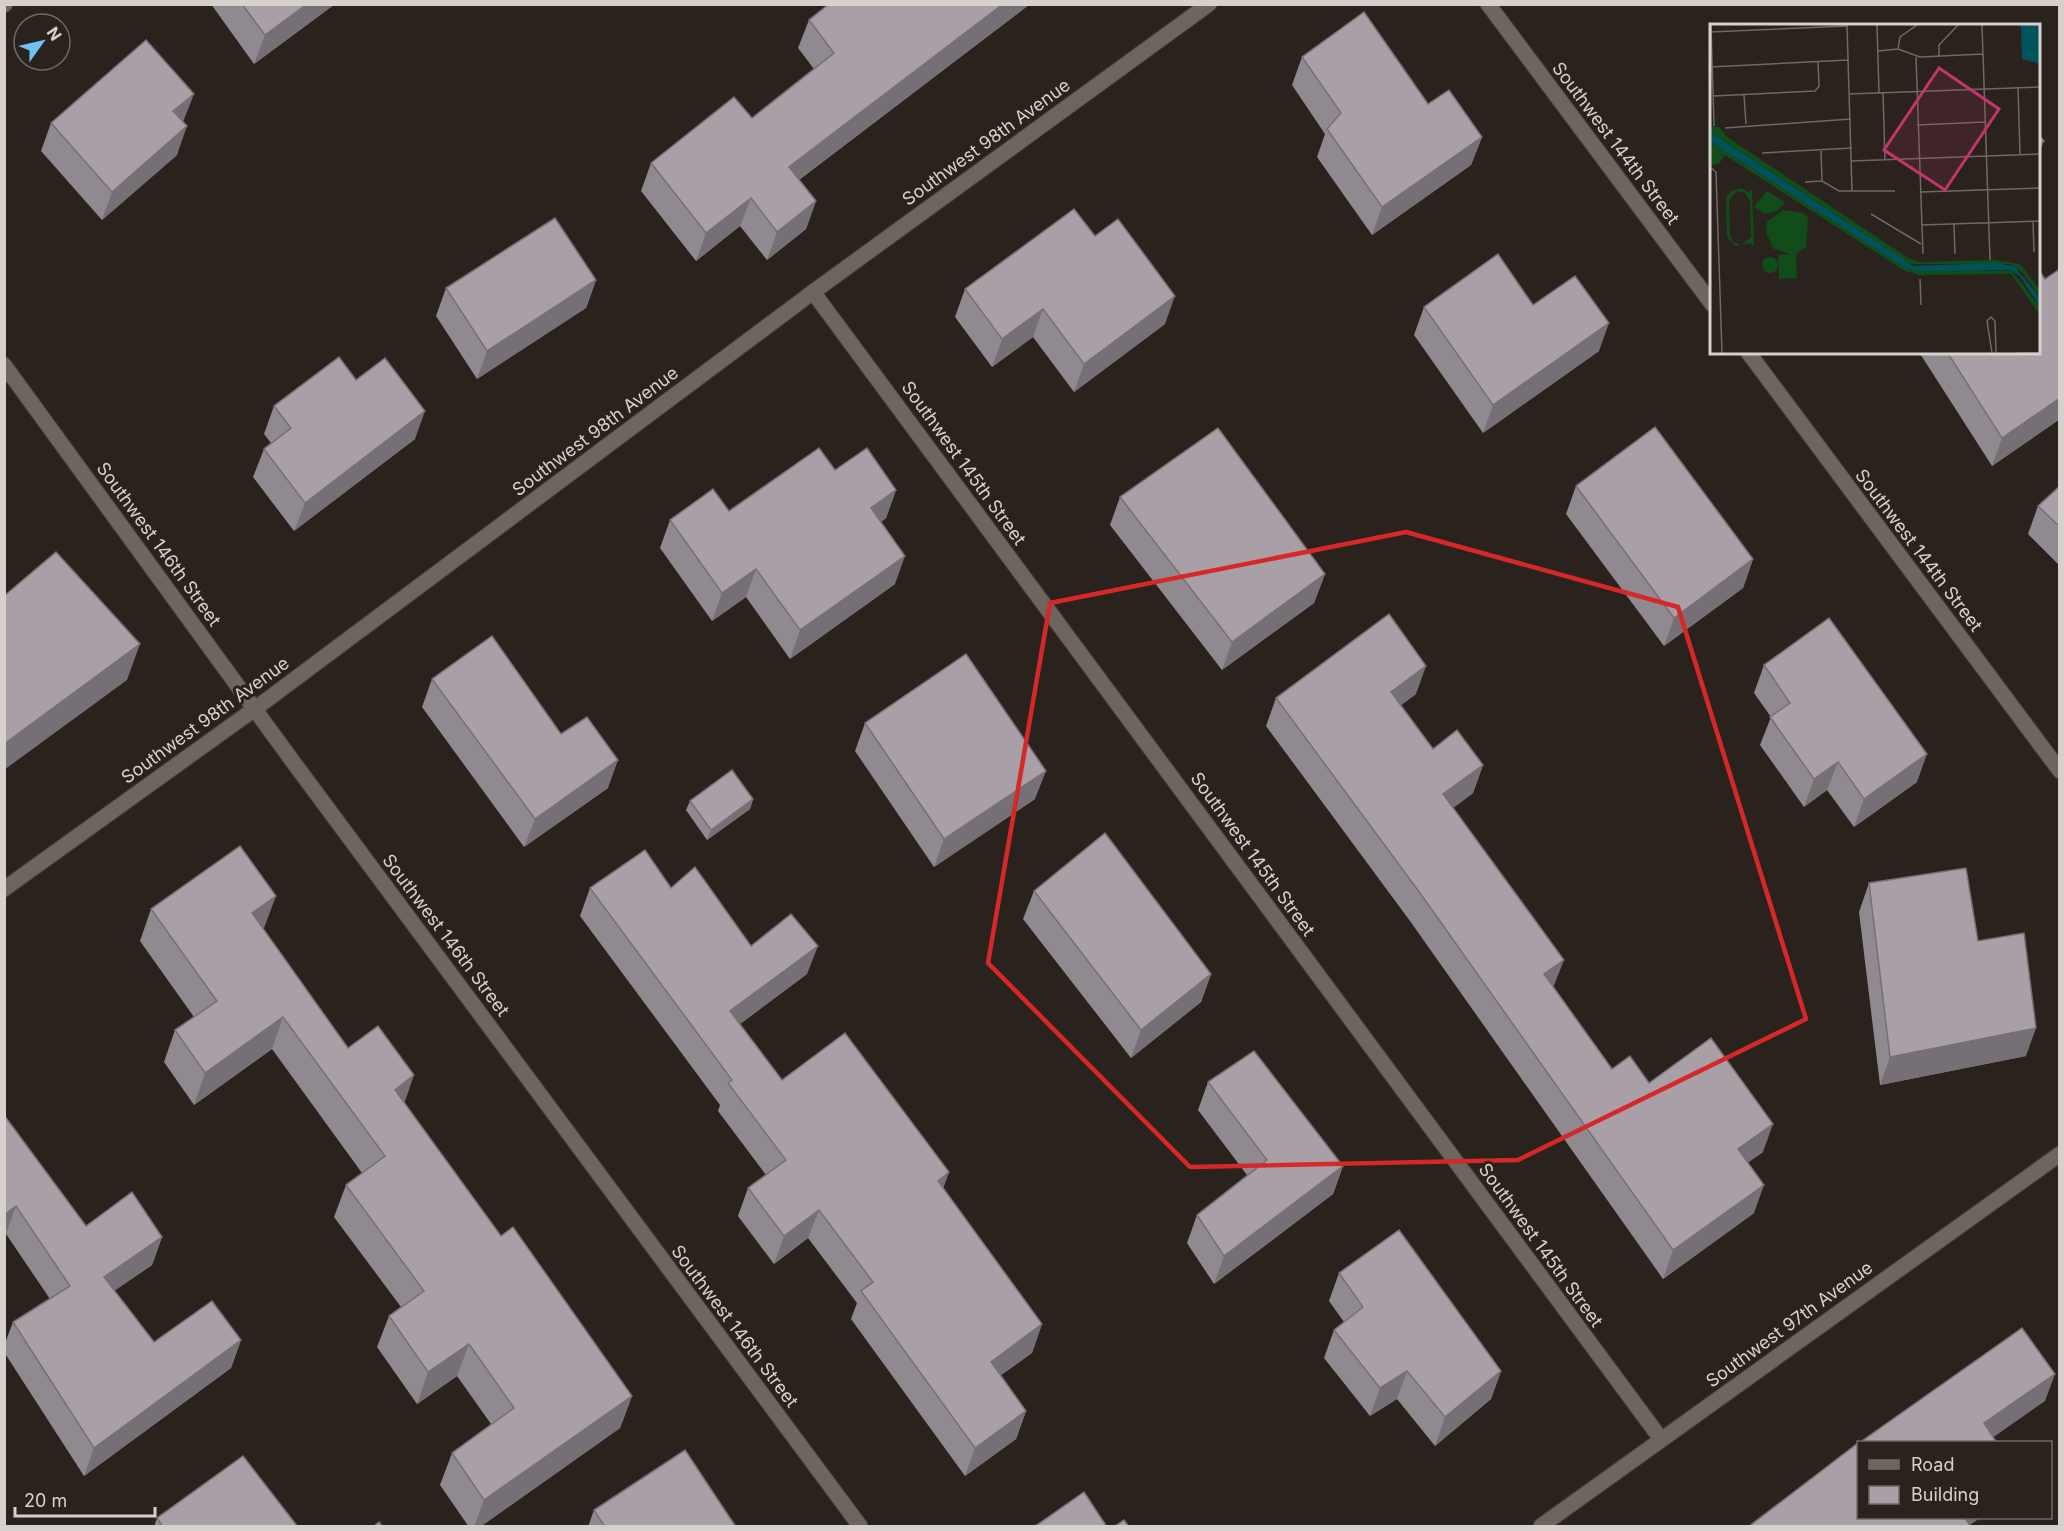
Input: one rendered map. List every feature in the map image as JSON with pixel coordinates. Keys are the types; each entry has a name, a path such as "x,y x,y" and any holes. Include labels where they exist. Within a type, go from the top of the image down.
{"street":[{"name":"Southwest 98th Avenue","path":"4,889 255,708 813,292 1209,4"},
{"name":"Southwest 144th Street","path":"1488,4 1710,301"},
{"name":"Southwest 145th Street","path":"813,292 1661,1439"},
{"name":"Southwest 144th Street","path":"1749,354 2060,771"},
{"name":"Southwest 146th Street","path":"4,365 860,1527"},
{"name":"Southwest 97th Avenue","path":"1541,1527 2060,1154"}],"highlighted area":[{"path":"1406,532 1678,607 1806,1019 1518,1160 1190,1167 988,963 1050,603"}],"building":[{"path":"242,4 307,4 265,35"},
{"path":"829,4 1003,4 789,167 816,201 777,232 751,198 706,233 651,163 734,97 752,118 834,53 809,20"},
{"path":"1364,12 1428,104 1449,90 1482,137 1382,207 1327,129 1341,113 1302,57"},
{"path":"146,40 194,94 173,111 187,126 112,192 51,123"},
{"path":"1074,209 1095,236 1118,219 1175,296 1084,364 1043,309 1002,339 965,289"},
{"path":"555,218 596,280 487,351 446,288"},
{"path":"1498,254 1533,305 1575,276 1609,323 1493,405 1424,307"},
{"path":"2060,269 2060,398 2002,438 1948,354 2040,354 2040,272 2045,279"},
{"path":"339,357 356,380 385,358 425,411 305,503 264,449 291,428 274,406"},
{"path":"1655,427 1753,559 1674,618 1576,486"},
{"path":"1218,428 1325,574 1232,642 1120,497"},
{"path":"819,448 835,470 867,448 896,490 871,508 905,556 800,630 756,569 722,593 670,520 713,489 729,511"},
{"path":"2060,486 2060,527 2038,506"},
{"path":"56,552 140,644 4,744 4,596"},
{"path":"1389,614 1426,666 1391,692 1433,749 1457,730 1483,765 1443,794 1564,960 1544,974 1612,1069 1630,1056 1649,1083 1711,1038 1773,1124 1738,1149 1764,1185 1673,1250 1420,893 1276,698"},
{"path":"1829,618 1927,754 1864,799 1838,762 1814,779 1770,717 1790,703 1764,665"},
{"path":"492,636 561,734 587,717 618,760 535,819 432,679"},
{"path":"966,654 1046,771 944,839 865,723"},
{"path":"732,770 753,799 711,830 690,801"},
{"path":"1105,833 1211,974 1141,1030 1034,891"},
{"path":"240,846 276,896 252,913 348,1048 378,1026 414,1075 395,1090 501,1236 513,1227 632,1396 484,1500 452,1453 514,1408 469,1344 428,1372 389,1316 424,1291 346,1185 385,1156 283,1017 205,1073 175,1030 217,1001 151,909"},
{"path":"645,850 671,888 695,867 751,946 791,914 818,946 730,1011 782,1080 845,1033 949,1172 938,1181 1042,1324 991,1362 1026,1411 975,1448 861,1291 873,1282 819,1210 784,1236 748,1188 786,1160 728,1083 732,1080 590,888"},
{"path":"1966,868 1978,941 2024,933 2036,1028 1890,1057 1869,883"},
{"path":"1254,1051 1343,1166 1224,1256 1197,1215 1267,1160 1208,1082"},
{"path":"4,1115 86,1226 132,1192 162,1237 104,1277 154,1342 212,1301 241,1340 94,1448 13,1322 70,1286 16,1206 4,1215"},
{"path":"1399,1230 1501,1371 1445,1417 1407,1371 1380,1388 1334,1330 1363,1307 1339,1273"},
{"path":"2022,1328 2055,1374 1984,1423 1996,1441 1862,1441"},
{"path":"1857,1444 1857,1519 1966,1519 1971,1527 1748,1527"},
{"path":"685,1450 736,1527 605,1527 594,1510"},
{"path":"243,1456 298,1527 163,1527 157,1518"},
{"path":"1084,1492 1107,1527 1034,1527"},
{"path":"1124,1520 1129,1527 1114,1527"},
{"path":"379,1522 383,1527 373,1527"}]}
